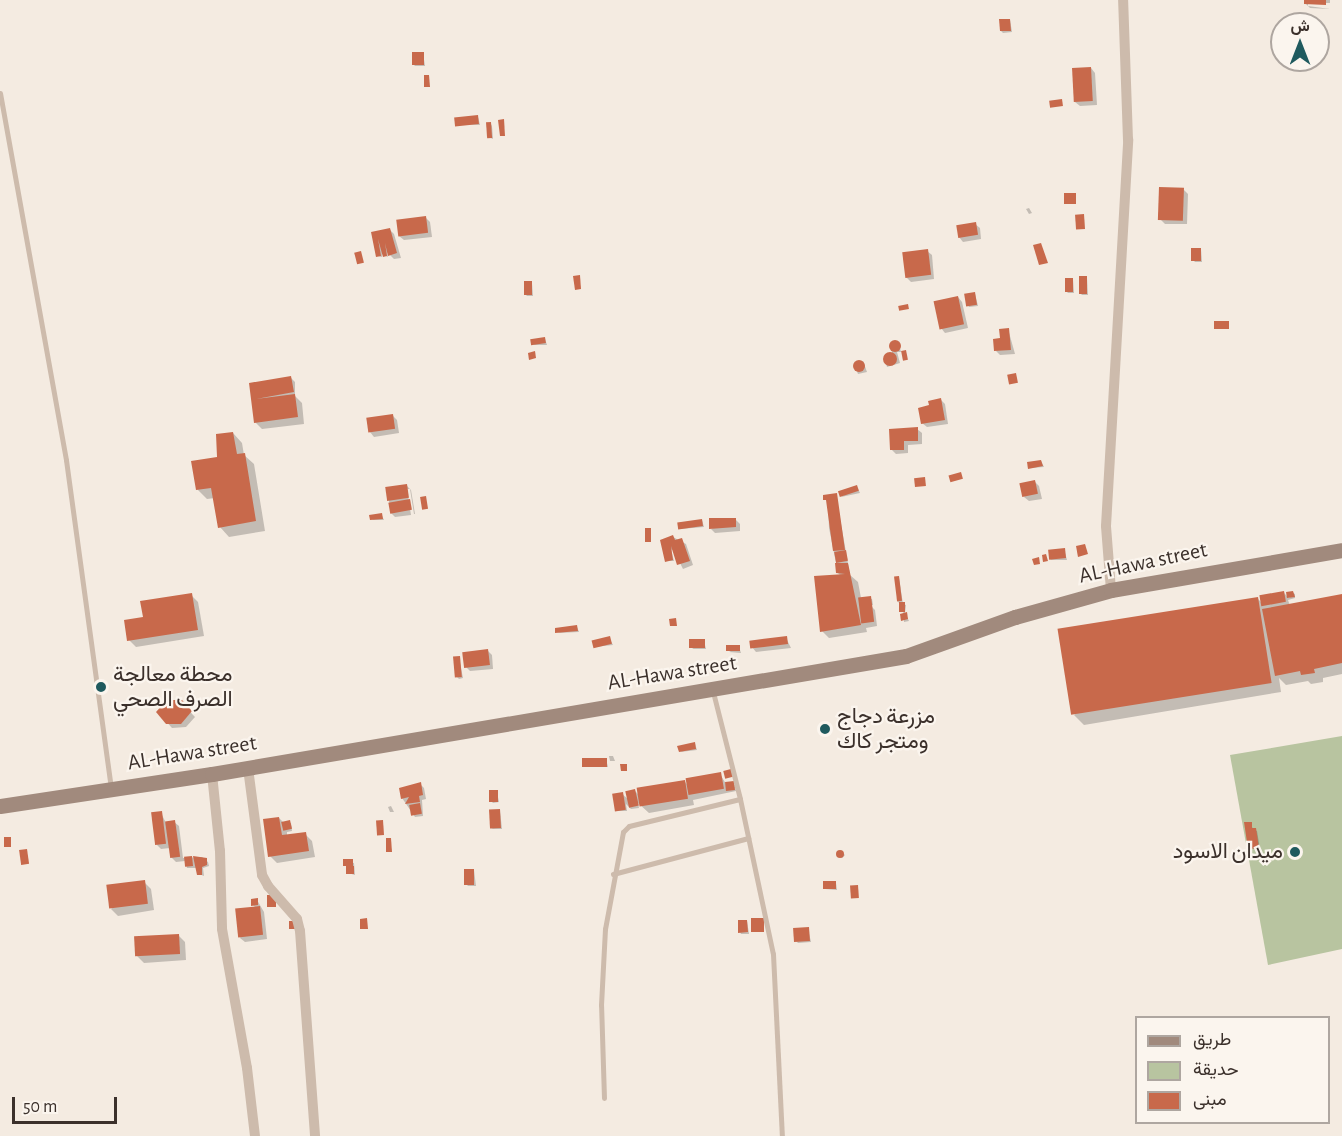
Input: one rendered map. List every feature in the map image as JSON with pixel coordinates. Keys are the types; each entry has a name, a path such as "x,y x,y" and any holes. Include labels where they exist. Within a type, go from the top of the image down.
{"street":[{"path":"1111,590 1106,526 1128,140 1123,0"},
{"name":"AL-Hawa street","path":"0,806 212,774 906,656 1015,616 1111,590 1342,550"},
{"path":"248,768 262,875 268,886 297,919 300,931 315,1136"},
{"path":"212,774 219,851 222,929 247,1068 255,1136"}],"lane":[{"path":"0,93 66,460 111,789"},
{"path":"712,690 740,799 773,954 782,1136"},
{"path":"604,1098 601,1005 605,929 613,874 623,832 629,826 740,799"},
{"path":"613,874 748,838"}],"green space":[{"name":"ميدان الاسود","path":"1342,736 1342,949 1268,965 1230,755"}],"building":[{"path":"1304,0 1326,0 1326,5 1304,4"},
{"path":"999,19 1010,19 1011,31 1000,31"},
{"path":"412,52 424,52 424,65 412,65"},
{"path":"1091,67 1093,101 1074,102 1072,68"},
{"path":"424,75 429,75 430,87 424,87"},
{"path":"1062,99 1063,106 1050,108 1049,101"},
{"path":"478,115 479,124 455,126 454,118"},
{"path":"504,119 505,136 500,136 498,120"},
{"path":"486,122 491,122 492,138 487,138"},
{"path":"1159,187 1184,188 1183,221 1158,220"},
{"path":"1064,193 1076,193 1076,204 1064,204"},
{"path":"1084,214 1085,229 1076,230 1075,215"},
{"path":"426,216 428,233 398,237 396,220"},
{"path":"976,222 978,235 958,238 956,225"},
{"path":"390,228 397,253 388,256 385,243 387,256 383,257 378,239 381,256 376,257 371,232"},
{"path":"1041,243 1048,263 1039,265 1033,245"},
{"path":"1191,248 1201,248 1201,261 1191,261"},
{"path":"928,249 931,275 905,278 902,252"},
{"path":"361,251 364,263 357,264 354,253"},
{"path":"580,275 581,289 575,290 573,276"},
{"path":"1079,276 1087,276 1087,294 1079,294"},
{"path":"1065,278 1073,278 1073,292 1065,292"},
{"path":"524,281 532,281 532,295 524,295"},
{"path":"975,292 977,305 966,307 964,294"},
{"path":"958,296 964,324 940,330 934,301"},
{"path":"908,304 909,309 899,311 898,306"},
{"path":"1214,321 1229,321 1229,329 1214,329"},
{"path":"1009,328 1011,350 994,351 993,339 1000,338 999,329"},
{"path":"545,337 546,343 531,345 530,339"},
{"path":"895,340 901,346 895,352 889,346"},
{"path":"906,350 908,360 903,361 901,351"},
{"path":"535,351 536,358 529,360 528,353"},
{"path":"887,352 893,352 897,359 893,366 887,366 883,362 883,356"},
{"path":"861,360 865,366 861,372 857,372 853,364"},
{"path":"1016,373 1018,383 1009,385 1007,375"},
{"path":"291,376 294,392 256,399 295,394 298,417 254,423 249,383"},
{"path":"941,398 945,420 921,424 918,408 929,405 928,401"},
{"path":"393,414 395,429 368,433 366,418"},
{"path":"918,427 918,441 904,441 904,450 890,450 889,429"},
{"path":"233,432 237,454 245,453 256,521 218,528 211,488 196,490 191,461 217,457 216,434"},
{"path":"1041,460 1043,466 1028,469 1027,462"},
{"path":"961,472 963,479 950,482 949,476"},
{"path":"925,477 926,486 915,487 914,478"},
{"path":"1035,480 1038,494 1022,497 1019,483"},
{"path":"407,484 409,498 387,501 385,487"},
{"path":"857,485 859,491 840,497 838,491"},
{"path":"837,493 845,550 833,551 826,500 823,500 823,495"},
{"path":"426,496 428,509 422,510 420,497"},
{"path":"410,499 412,510 390,514 388,503"},
{"path":"382,513 383,519 370,520 369,515"},
{"path":"709,518 736,518 736,527 709,529"},
{"path":"702,519 703,526 678,529 677,522"},
{"path":"645,528 651,528 651,542 645,542"},
{"path":"673,535 675,540 682,538 690,561 677,565 671,546 673,560 665,562 660,540"},
{"path":"1085,544 1088,554 1078,557 1076,546"},
{"path":"1065,548 1066,558 1049,560 1048,550"},
{"path":"846,550 848,561 836,563 834,552"},
{"path":"1046,554 1048,561 1043,562 1042,555"},
{"path":"1039,557 1040,564 1034,565 1032,559"},
{"path":"835,563 848,563 861,625 820,632 814,576 845,574 836,573"},
{"path":"899,576 902,601 897,601 894,577"},
{"path":"1284,591 1286,602 1261,606 1259,595"},
{"path":"1293,591 1295,597 1287,598 1286,592"},
{"path":"192,593 198,630 127,641 124,620 143,617 140,601"},
{"path":"1342,594 1342,663 1314,669 1315,673 1301,675 1300,671 1275,676 1262,609"},
{"path":"871,596 874,622 861,623 858,598"},
{"path":"1258,597 1272,683 1071,715 1057,629"},
{"path":"899,602 905,602 905,612 899,612"},
{"path":"907,612 908,619 901,621 900,614"},
{"path":"676,618 677,626 670,626 669,619"},
{"path":"577,625 578,631 555,633 555,628"},
{"path":"610,636 612,644 593,648 592,641"},
{"path":"787,636 788,644 750,649 749,641"},
{"path":"689,639 705,639 705,648 689,648"},
{"path":"726,645 740,645 740,651 726,651"},
{"path":"488,649 490,665 464,668 462,652"},
{"path":"460,656 462,677 455,678 453,657"},
{"path":"167,700 182,700 192,711 181,724 166,724 156,712"},
{"path":"695,742 696,749 679,752 677,746"},
{"path":"582,758 607,758 607,767 582,767"},
{"path":"620,764 627,764 627,771 621,771"},
{"path":"731,769 733,777 725,779 723,771"},
{"path":"721,772 724,789 688,795 686,778"},
{"path":"685,780 688,799 640,806 637,788"},
{"path":"734,781 735,790 726,791 725,782"},
{"path":"421,782 423,795 419,796 420,802 405,804 409,797 401,799 399,788"},
{"path":"635,789 639,806 629,808 625,791"},
{"path":"489,790 498,790 498,802 489,802"},
{"path":"623,792 626,810 615,811 612,794"},
{"path":"420,803 422,814 411,816 409,805"},
{"path":"500,809 501,828 490,829 489,810"},
{"path":"162,811 166,844 155,845 151,812"},
{"path":"279,817 282,835 306,832 309,851 268,857 263,819"},
{"path":"175,820 180,857 170,858 165,821"},
{"path":"290,820 292,829 283,831 281,822"},
{"path":"376,820 383,820 384,835 377,835"},
{"path":"1244,822 1252,822 1252,828 1256,828 1259,848 1248,849"},
{"path":"4,837 11,837 11,847 4,847"},
{"path":"386,838 391,838 392,852 386,852"},
{"path":"27,849 29,864 21,865 19,850"},
{"path":"840,850 844,854 840,858 836,854"},
{"path":"192,856 193,866 185,867 184,857"},
{"path":"193,856 207,858 207,865 202,867 202,875 197,875"},
{"path":"343,859 353,859 353,866 343,866"},
{"path":"346,866 354,866 354,874 346,874"},
{"path":"464,869 474,869 474,885 464,885"},
{"path":"145,880 148,904 109,909 106,885"},
{"path":"823,881 836,881 836,889 823,889"},
{"path":"858,885 859,898 851,899 850,886"},
{"path":"267,895 276,895 276,907 267,907"},
{"path":"258,898 258,905 251,906 251,899"},
{"path":"260,906 263,935 238,937 235,909"},
{"path":"367,918 368,929 360,929 360,919"},
{"path":"751,918 764,918 764,932 751,932"},
{"path":"738,920 747,920 748,932 738,933"},
{"path":"289,921 296,921 296,929 289,929"},
{"path":"809,927 810,941 794,942 793,928"},
{"path":"179,934 180,954 135,956 134,936"}],"place":[{"name":"محطة معالجة الصرف الصحي","path":"101,687"},
{"name":"مزرعة دجاج ومتجر كاك","path":"825,729"},
{"name":"ميدان الاسود","path":"1295,852"}]}
